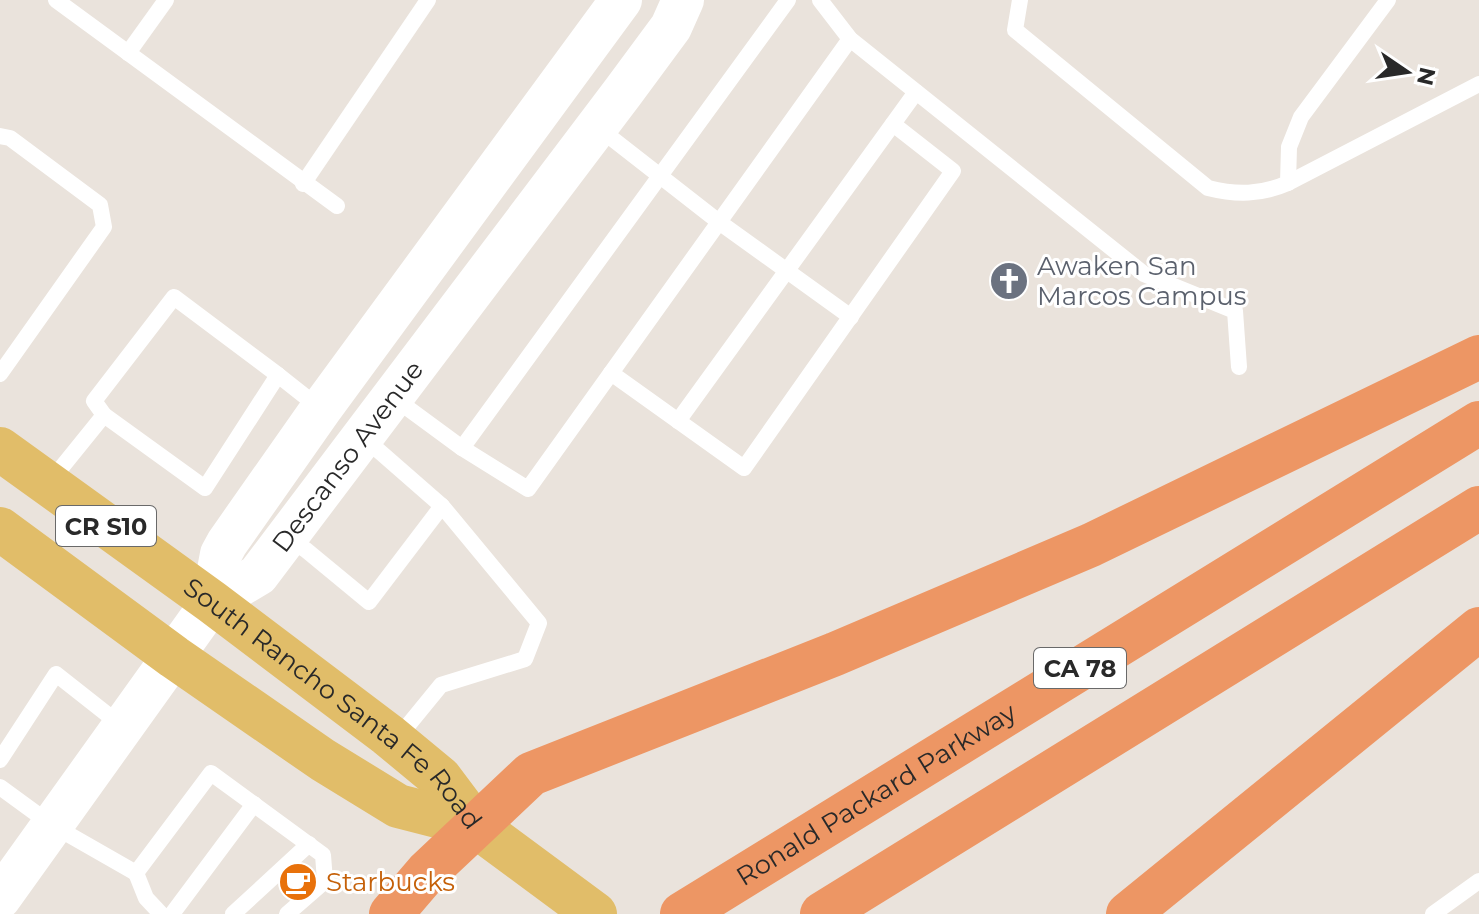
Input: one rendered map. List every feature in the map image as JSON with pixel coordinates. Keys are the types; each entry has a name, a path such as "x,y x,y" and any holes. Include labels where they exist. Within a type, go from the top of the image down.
{"highway":[{"path":"391,914 427,872 531,774 835,654 1091,545 1479,357"},
{"name":"Ronald Packard Parkway","path":"682,914 1479,423"},
{"name":"CA 78","path":"822,914 1479,508"},
{"path":"1128,914 1479,629"}],"main road":[{"name":"South Rancho Santa Fe Road","path":"0,449 212,602 395,741 440,778 476,826"},
{"name":"South Rancho Santa Fe Road","path":"7,539 323,760 398,806 476,826"},
{"name":"CR S10","path":"476,826 595,914"}],"street":[{"path":"212,602 221,554 227,543 321,409 621,0"},
{"name":"Descanso Avenue","path":"0,898 212,602 253,581 671,27 683,0"}],"lane":[{"path":"56,0 337,206"},
{"path":"128,53 166,0"},
{"path":"303,184 428,0"},
{"path":"462,448 788,0"},
{"path":"820,0 850,39 1144,274 1235,311 1239,367"},
{"path":"1020,0 1015,30 1208,188 1232,194 1270,191 1288,183 1479,84"},
{"path":"1288,183 1289,147 1301,117 1387,0"},
{"path":"392,397 462,448 528,489 850,39"},
{"path":"678,421 916,92"},
{"path":"611,373 744,468 953,171 893,124"},
{"path":"596,126 719,222 851,317"},
{"path":"0,136 10,138 100,205 104,227 2,371"},
{"path":"278,375 205,488 104,415 94,401 174,297 278,375 321,409"},
{"path":"48,484 104,415"},
{"path":"362,436 442,506 539,623 525,659 441,685 395,741"},
{"path":"287,537 369,602 442,506"},
{"path":"0,760 56,674 123,727"},
{"path":"136,873 211,773 323,855 325,881 287,914"},
{"path":"0,787 52,825 136,873 146,898 161,914"},
{"path":"172,914 254,804"},
{"path":"233,914 309,844"},
{"path":"1433,914 1479,881"}],"place":[{"name":"Awaken San Marcos Campus","path":"1009,281"},
{"name":"Starbucks","path":"298,882"}]}
